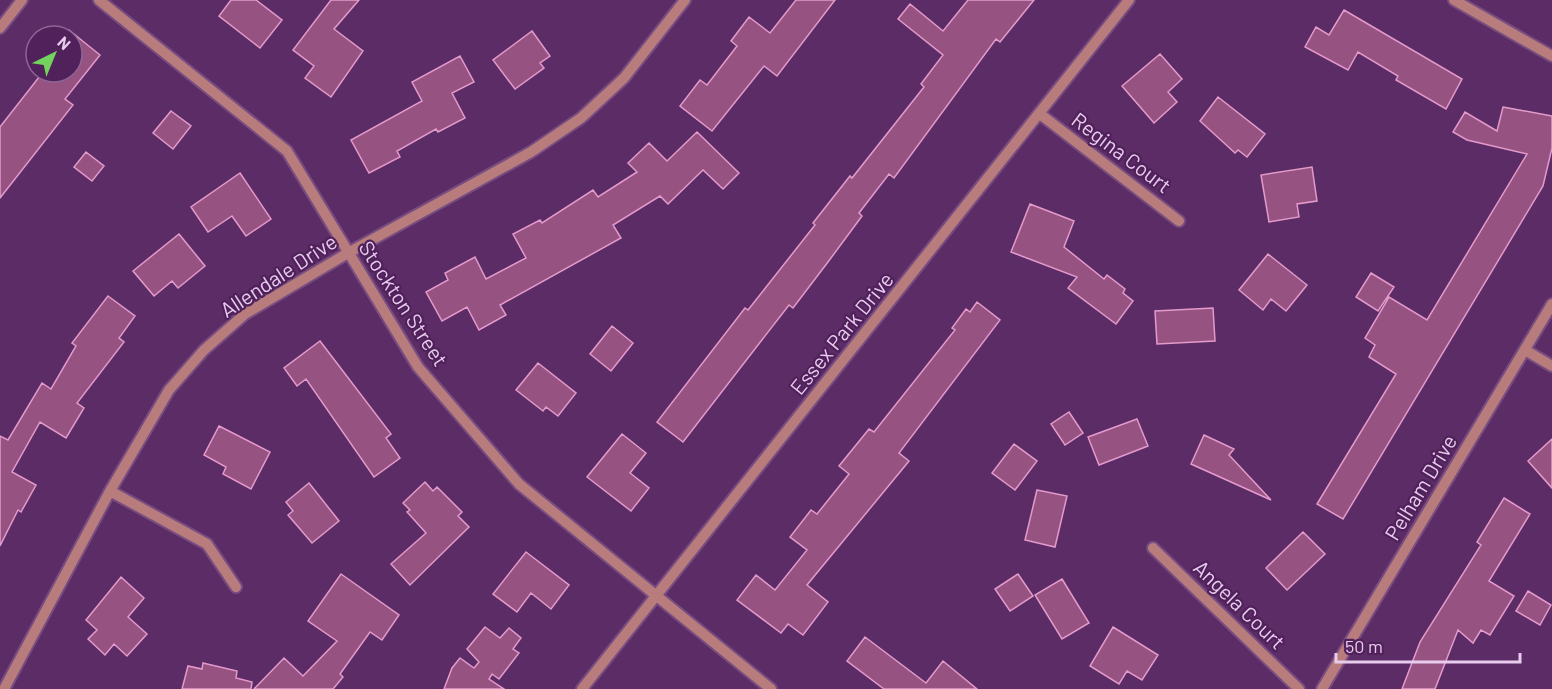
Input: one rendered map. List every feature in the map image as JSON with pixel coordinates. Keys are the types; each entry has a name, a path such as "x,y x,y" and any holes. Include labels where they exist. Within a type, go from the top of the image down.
{"street":[{"path":"0,28 22,0"},
{"name":"Stockton Street","path":"99,0 287,151 418,367 519,484 655,597 771,689"},
{"name":"Allendale Drive","path":"4,689 110,491 169,390 204,350 245,314 348,253 531,152 581,118 624,78 685,0"},
{"name":"Essex Park Drive","path":"582,689 1129,0"},
{"path":"1454,0 1552,56"},
{"name":"Regina Court","path":"1040,114 1179,221"},
{"name":"Pelham Drive","path":"1322,689 1552,304"},
{"path":"1525,350 1552,366"},
{"path":"110,491 207,544 236,587"},
{"name":"Angela Court","path":"1153,548 1299,689"}],"building":[{"path":"231,0 256,0 282,20 260,48 219,16"},
{"path":"331,0 359,0 334,29 363,51 331,97 305,78 314,66 293,50"},
{"path":"796,0 835,0 777,76 764,66 712,131 680,106 700,80 707,85 737,46 731,41 749,17 770,33"},
{"path":"968,0 1034,0 1000,42 996,39 894,178 889,174 859,213 862,216 793,308 789,305 683,442 657,422 745,308 748,310 815,225 813,223 850,176 852,178 924,87 921,84 943,55 898,19 910,4 943,31"},
{"path":"1344,10 1462,79 1446,109 1396,80 1398,76 1358,52 1348,70 1305,47 1316,27 1329,35"},
{"path":"532,31 550,56 540,63 544,68 515,89 493,60"},
{"path":"84,42 100,55 84,75"},
{"path":"1160,54 1182,79 1168,92 1177,102 1154,123 1122,86"},
{"path":"460,56 474,82 452,93 465,118 438,132 436,129 397,151 400,157 369,173 351,140 422,101 412,82"},
{"path":"34,84 77,84 65,99 73,105 0,198 0,127"},
{"path":"1218,97 1265,134 1247,157 1238,150 1235,153 1200,121"},
{"path":"1503,107 1552,116 1552,148 1543,186 1343,519 1317,504 1396,374 1369,357 1375,345 1365,338 1389,297 1427,320 1527,154 1467,140 1453,132 1465,112 1497,131"},
{"path":"171,111 191,126 173,149 153,133"},
{"path":"697,132 739,173 723,189 703,170 668,204 660,196 613,225 621,238 500,305 506,315 479,330 467,307 442,321 426,292 448,280 445,273 475,257 486,279 526,258 513,234 540,220 542,223 593,190 598,197 637,172 628,163 649,143 667,161"},
{"path":"86,152 104,166 92,181 74,167"},
{"path":"1312,167 1317,201 1297,204 1299,217 1269,222 1261,175"},
{"path":"240,173 271,219 246,236 232,216 208,232 191,207"},
{"path":"1030,204 1074,221 1064,247 1104,279 1107,275 1125,289 1123,293 1133,301 1116,324 1068,288 1077,277 1011,252"},
{"path":"179,234 205,266 178,288 172,281 154,296 133,271"},
{"path":"1268,254 1307,285 1286,311 1271,299 1263,310 1239,290"},
{"path":"1371,273 1394,287 1378,311 1356,297"},
{"path":"108,296 135,316 119,338 124,342 77,403 84,408 66,438 40,422 12,472 36,485 21,512 18,510 0,546 0,436 8,440 42,383 51,389 76,346 72,343"},
{"path":"977,302 1000,320 899,453 909,461 807,585 828,602 803,635 788,624 781,633 737,600 756,575 775,590 807,550 790,537 811,510 817,514 849,474 839,466 869,429 874,432 955,330 952,328 966,309 970,312"},
{"path":"1213,308 1215,341 1157,344 1155,311"},
{"path":"612,326 633,343 611,371 590,354"},
{"path":"320,341 391,434 386,438 400,458 374,477 306,379 297,386 284,368"},
{"path":"538,363 576,393 558,416 546,407 543,411 516,390"},
{"path":"1069,412 1083,433 1065,445 1051,424"},
{"path":"1137,419 1148,446 1099,465 1088,437"},
{"path":"219,426 270,452 251,489 223,474 226,467 204,455"},
{"path":"622,434 646,453 630,473 649,488 631,511 587,477"},
{"path":"1204,435 1234,449 1229,455 1271,500 1191,464"},
{"path":"1552,439 1552,488 1528,461"},
{"path":"1014,444 1037,461 1015,490 992,473"},
{"path":"425,482 433,491 437,487 462,512 458,516 469,527 410,585 391,564 426,533 407,512 410,510 403,503"},
{"path":"309,483 339,521 312,543 288,515 293,511 286,502"},
{"path":"1037,490 1067,496 1055,547 1025,540"},
{"path":"1504,498 1530,514 1489,581 1514,596 1490,635 1481,630 1473,643 1458,630 1435,689 1402,689 1420,642 1481,545 1477,542"},
{"path":"1303,532 1325,554 1287,590 1266,568"},
{"path":"526,552 569,585 551,609 531,593 517,612 493,594"},
{"path":"341,574 399,615 382,640 370,632 340,674 343,677 333,689 254,689 284,658 303,676 337,641 308,621"},
{"path":"1018,574 1033,596 1010,611 995,589"},
{"path":"121,577 144,598 128,617 147,634 127,656 114,644 105,655 88,639 97,630 86,620"},
{"path":"1062,579 1089,623 1062,639 1035,595"},
{"path":"1528,591 1551,605 1540,625 1516,611"},
{"path":"485,627 500,638 509,628 521,638 513,649 519,653 499,679 492,674 489,679 504,689 444,689 452,668 460,658 474,668 479,662 467,649"},
{"path":"1113,627 1158,655 1142,680 1127,671 1119,684 1090,666"},
{"path":"865,637 926,683 943,661 977,689 884,689 847,661"},
{"path":"203,663 237,671 236,678 252,682 251,689 182,689 188,666 202,669"}]}
